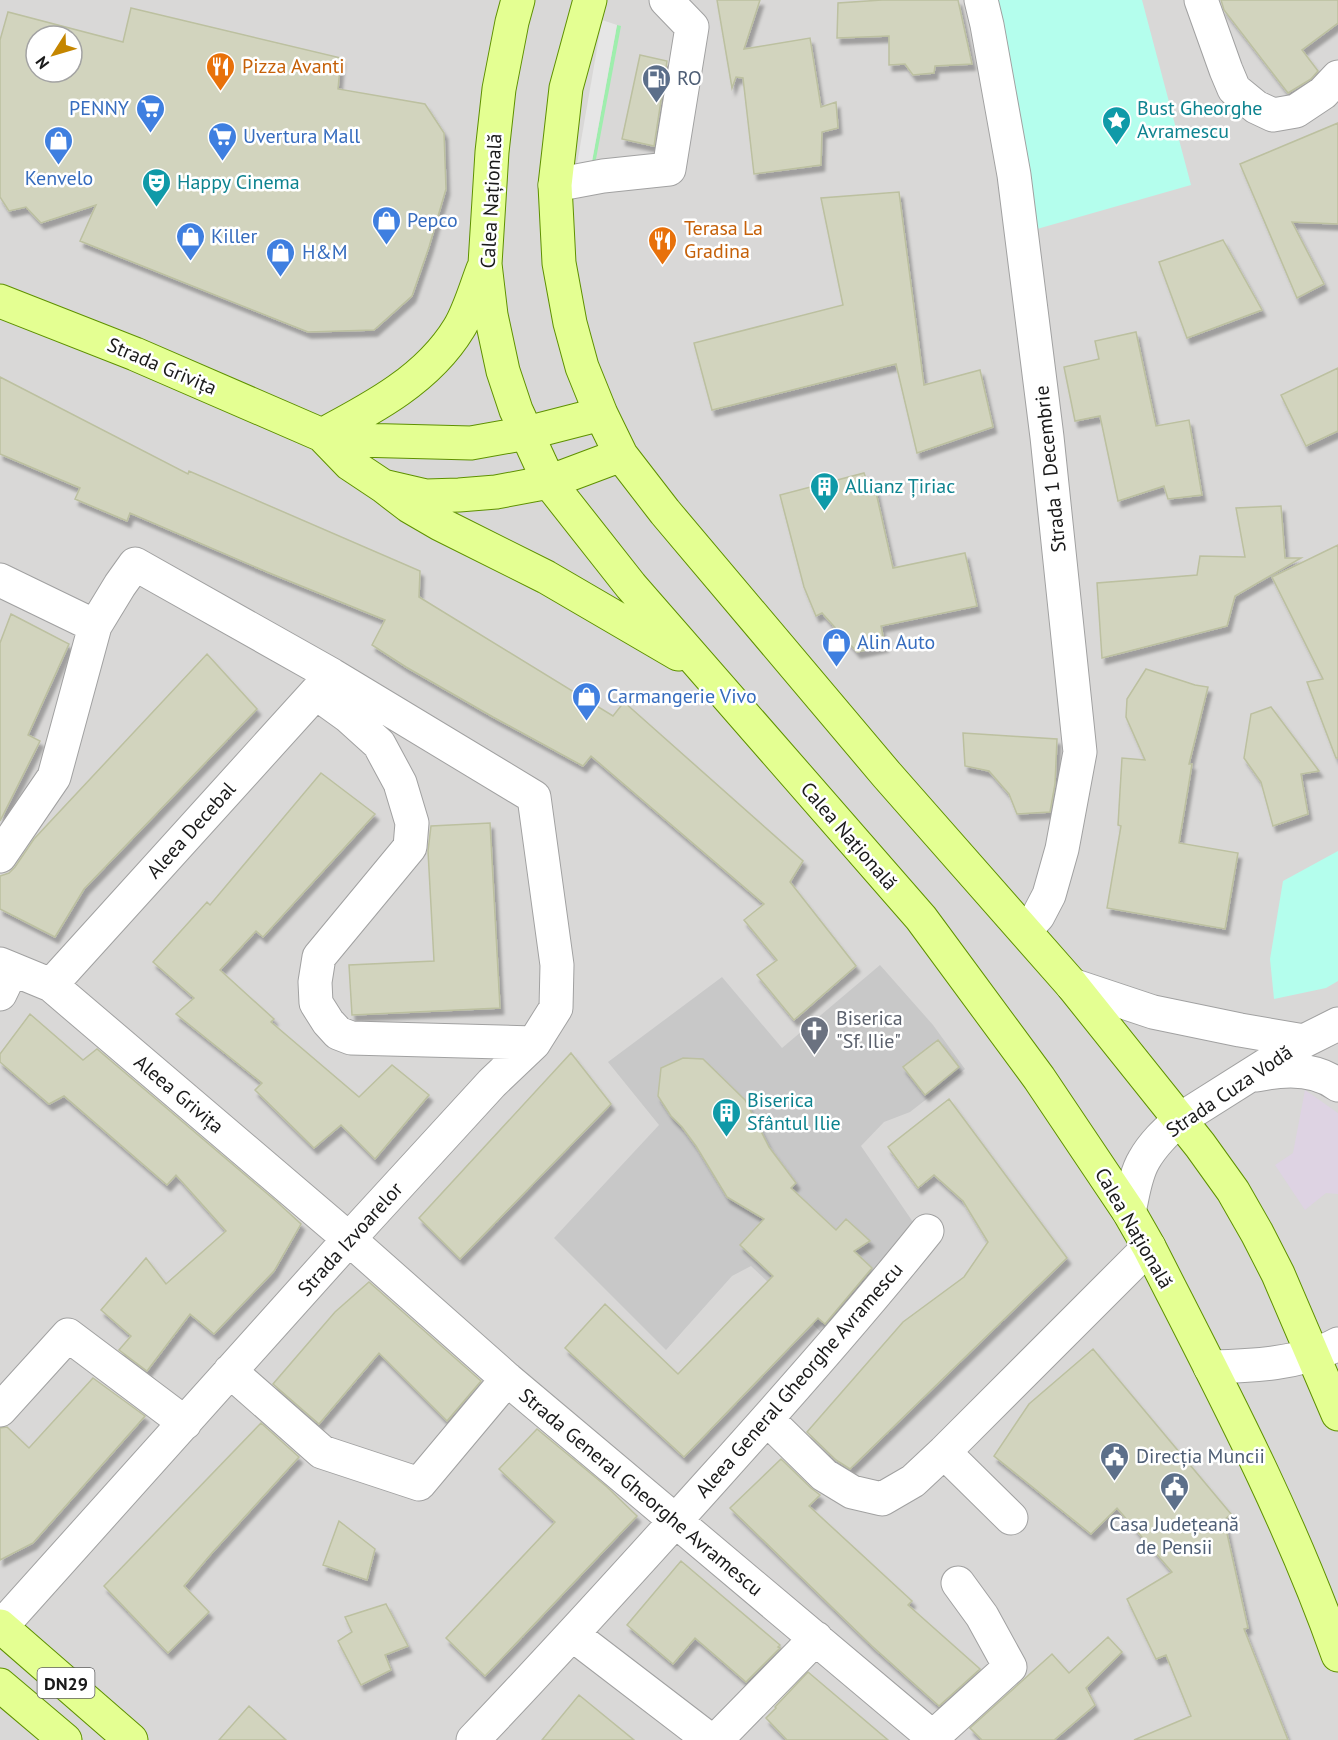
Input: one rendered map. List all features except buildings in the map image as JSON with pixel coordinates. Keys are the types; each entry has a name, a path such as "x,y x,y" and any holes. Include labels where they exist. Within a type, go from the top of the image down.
{"main road":[{"name":"Calea Națională","path":"518,0 498,100 492,152 485,264 491,315 503,371 516,410 549,482 631,586 921,918 1012,1040 1129,1212 1149,1247 1272,1493 1299,1554 1338,1655"},
{"path":"590,0 566,88 555,185 559,263 570,323 582,367 600,414 621,455 665,512 880,766 1072,985 1233,1191 1278,1274 1325,1349 1338,1414"},
{"path":"322,435 363,413 407,385 438,358 460,327 485,264"},
{"name":"Strada Grivița","path":"0,301 135,354 322,435 356,440 471,443 527,434 600,414"},
{"name":"Strada Grivița","path":"322,435 351,464 383,486 426,496 496,492 549,482 621,455"},
{"path":"383,486 409,506 440,524 546,577 702,669"},
{"name":"DN29","path":"0,1627 131,1740"},
{"name":"DN29","path":"0,1684 65,1740"}],"street":[{"path":"555,185 603,176 669,170 692,27 666,0"},
{"name":"Strada 1 Decembrie","path":"981,0 1014,175 1047,437 1080,752 1062,849 1049,895 1038,916 1024,930"},
{"path":"1202,0 1234,89 1256,107 1273,115 1296,111 1323,93 1338,77"},
{"path":"0,856 54,777 95,626 135,564 323,684 348,716 379,744 400,783 412,824 410,847 319,957 315,982 316,1003 328,1022 338,1033 351,1038 534,1043"},
{"path":"0,580 95,626"},
{"name":"Strada Izvoarelor","path":"0,1627 349,1239 492,1083 534,1043 556,1008 557,965 534,797 323,684"},
{"name":"Aleea Decebal","path":"51,985 323,684"},
{"name":"Aleea Grivița","path":"4,976 51,985 349,1239"},
{"path":"1072,985 1153,1012 1304,1041"},
{"name":"Strada Cuza Vodă","path":"1129,1212 1143,1161 1162,1136 1179,1120 1304,1041 1338,1024"},
{"path":"1249,1076 1283,1070 1302,1071 1319,1075 1338,1084"},
{"name":"Aleea General Gheorghe Avramescu","path":"473,1740 573,1635 767,1419 927,1231"},
{"name":"Strada General Gheorghe Avramescu","path":"349,1239 507,1379 935,1738"},
{"path":"767,1419 824,1475 852,1491 882,1499 913,1481 944,1452 1149,1247"},
{"path":"0,1410 68,1335 185,1424"},
{"path":"1210,1367 1268,1363 1325,1349"},
{"path":"230,1371 322,1452 418,1484 507,1379"},
{"path":"944,1452 1011,1518"},
{"path":"935,1738 1010,1667 982,1616 958,1583"},
{"path":"573,1635 710,1740"},
{"path":"716,1740 816,1638"}],"shaded area":[{"path":"0,0 1338,0 1338,1740 0,1740"},
{"path":"970,0 1142,0 1191,185 1016,235"},
{"path":"602,20 617,25 591,167 577,164"},
{"path":"1338,851 1338,981 1326,988 1274,999 1270,959 1283,881"},
{"path":"880,965 933,1025 965,1069 910,1112 884,1122 861,1146 915,1225 823,1334 751,1266 732,1276 666,1350 554,1238 659,1125 608,1062 722,977 782,1048"},
{"path":"1305,1090 1338,1113 1338,1194 1326,1193 1305,1210 1275,1165 1293,1153"}],"green space":[{"path":"617,25 621,26 596,159 591,167"}],"place":[{"name":"Pizza Avanti","path":"221,92"},
{"name":"RO","path":"656,104"},
{"name":"PENNY","path":"150,134"},
{"name":"Bust Gheorghe Avramescu","path":"1116,146"},
{"name":"Uvertura Mall","path":"222,162"},
{"name":"Kenvelo","path":"59,166"},
{"name":"Happy Cinema","path":"156,208"},
{"name":"Pepco","path":"386,246"},
{"name":"Killer","path":"190,262"},
{"name":"Terasa La Gradina","path":"663,266"},
{"name":"H&M","path":"281,278"},
{"name":"Allianz Țiriac","path":"824,512"},
{"name":"Alin Auto","path":"836,668"},
{"name":"Carmangerie Vivo","path":"586,722"},
{"name":"Biserica \"Sf. Ilie\"","path":"815,1056"},
{"name":"Biserica Sfântul Ilie","path":"726,1138"},
{"name":"Direcția Muncii","path":"1115,1482"},
{"name":"Casa Județeană de Pensii","path":"1174,1512"}]}
